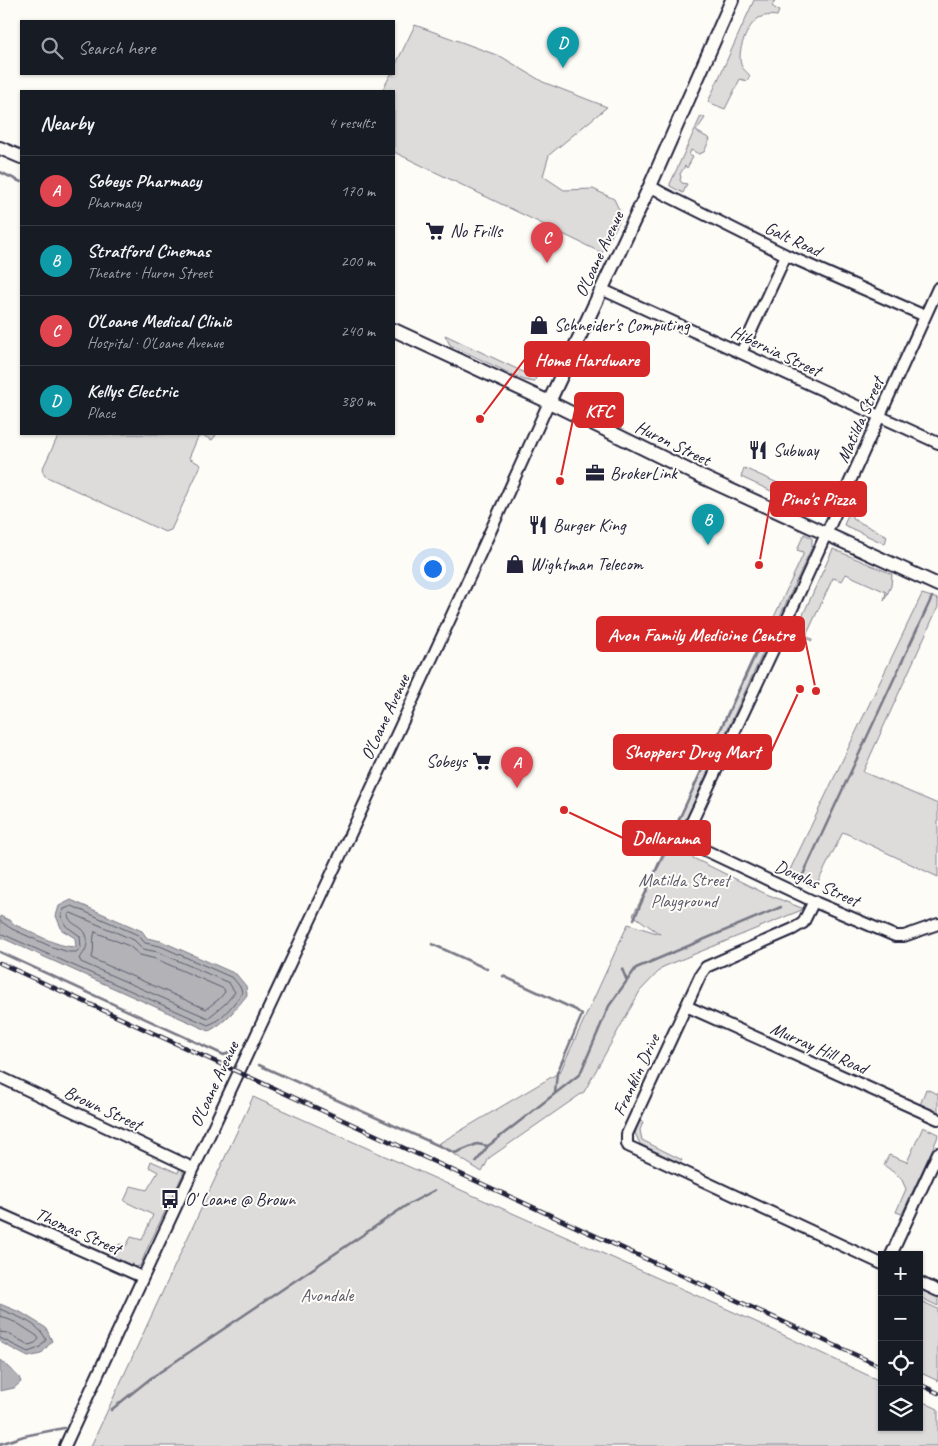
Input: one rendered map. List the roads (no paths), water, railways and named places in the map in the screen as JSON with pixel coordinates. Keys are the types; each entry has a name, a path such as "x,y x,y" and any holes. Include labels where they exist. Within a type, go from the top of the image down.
{"main road":[{"name":"O'Loane Avenue","path":"549,402 650,186 732,0"},
{"path":"0,148 20,158"},
{"name":"Huron Street","path":"395,330 549,402 702,478 938,585"}],"street":[{"name":"Galt Road","path":"650,186 786,255 925,316"},
{"path":"741,353 786,255"},
{"name":"Matilda Street","path":"688,838 688,830 938,288"},
{"name":"Hibernia Street","path":"601,289 938,443"},
{"name":"O'Loane Avenue","path":"65,1446 142,1277 459,601 549,402"},
{"name":"Douglas Street","path":"688,838 694,845 814,902 895,936 904,936 938,924"},
{"name":"Franklin Drive","path":"814,902 803,923 706,967 701,974 627,1134 627,1143 628,1146 878,1262"},
{"name":"Murray Hill Road","path":"686,1006 938,1119"},
{"name":"Brown Street","path":"0,1077 193,1168"},
{"path":"893,1251 938,1153"},
{"name":"Thomas Street","path":"0,1214 142,1277"},
{"path":"923,1284 938,1290"}],"water":[{"path":"71,900 142,931 147,938 161,941 236,974 246,986 247,995 225,1020 209,1031 0,937 0,916 52,942 76,947 75,938 62,930 56,916 59,906"},
{"path":"0,1304 22,1313 46,1328 52,1341 41,1354 28,1357 0,1342"},
{"path":"0,1360 19,1377 21,1382 14,1388 0,1391"}],"waterway":[{"path":"0,172 20,182"},
{"path":"801,879 932,597"},
{"path":"675,828 764,635"},
{"path":"634,919 668,843"},
{"path":"476,1162 488,1146 580,1074 609,1006 636,968 781,907"},
{"path":"432,944 487,969"},
{"path":"0,952 224,1055 231,1052"},
{"path":"622,969 627,981"},
{"path":"503,976 576,1010 582,1015 557,1073 555,1093"},
{"path":"259,1065 455,1153 477,1144 488,1146"},
{"path":"111,1410 151,1378 407,1205 435,1190"},
{"path":"0,1444 24,1436 64,1428"}],"railway":[{"path":"0,963 878,1365"},
{"path":"923,1386 938,1393"}],"place":[{"name":"Kellys Electric","path":"563,68"},
{"name":"No Frills","path":"435,231"},
{"name":"O'Loane Medical Clinic","path":"547,263"},
{"name":"Schneider's Computing","path":"539,325"},
{"name":"Home Hardware","path":"480,419"},
{"name":"Subway","path":"758,450"},
{"name":"BrokerLink","path":"595,473"},
{"name":"KFC","path":"560,481"},
{"name":"Burger King","path":"538,525"},
{"name":"Stratford Cinemas","path":"708,545"},
{"name":"Wightman Telecom","path":"515,564"},
{"name":"Pino's Pizza","path":"759,565"},
{"name":"Shoppers Drug Mart","path":"800,689"},
{"name":"Avon Family Medicine Centre","path":"816,691"},
{"name":"Sobeys","path":"482,761"},
{"name":"Sobeys Pharmacy","path":"517,788"},
{"name":"Dollarama","path":"564,810"},
{"name":"O' Loane @ Brown","path":"170,1199"}],"park label":[{"name":"Matilda Street Playground","path":"684,890"},
{"name":"Avondale","path":"327,1295"}]}
